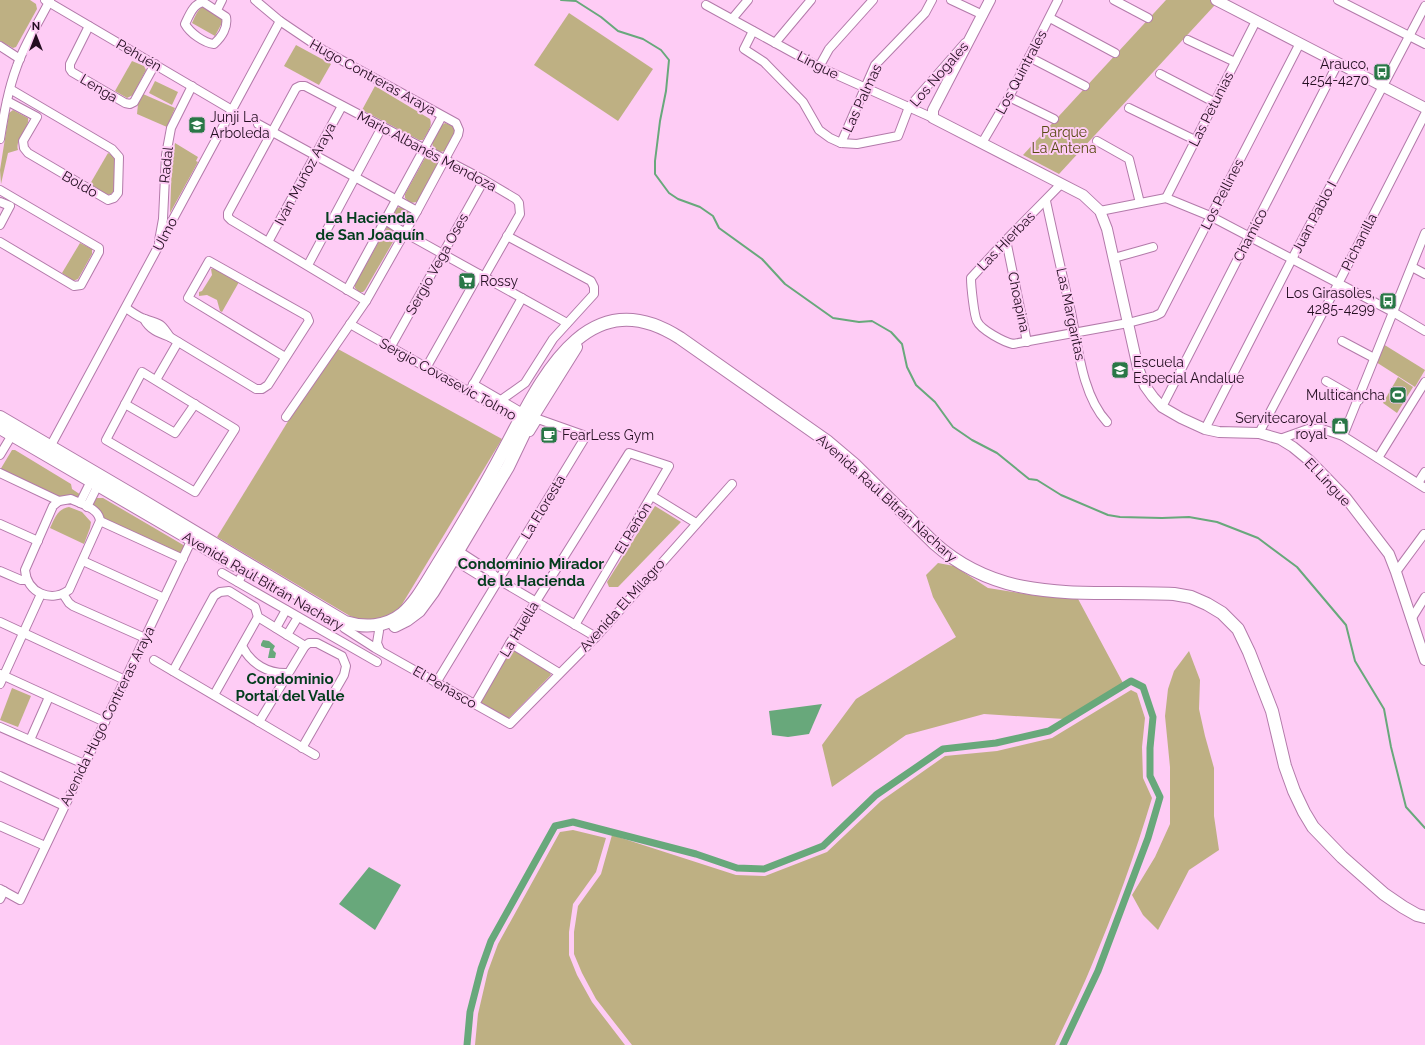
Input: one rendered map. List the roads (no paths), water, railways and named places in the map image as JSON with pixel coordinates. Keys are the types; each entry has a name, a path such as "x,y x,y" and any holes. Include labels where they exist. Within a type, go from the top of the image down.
{"main road":[{"name":"Avenida Raúl Bitrán Nachary","path":"0,428 194,536 344,628 357,632 380,631 401,624 425,604 500,458 584,334 605,323 627,319 652,323 674,334 828,442 854,464 947,555 975,572 1017,587 1035,590 1174,594 1191,597 1222,613 1238,629 1249,652 1272,711 1285,766 1294,791 1314,828 1342,857 1384,894 1417,915 1425,917"},
{"name":"Avenida Raúl Bitrán Nachary","path":"0,417 50,447 95,480"},
{"name":"Avenida Raúl Bitrán Nachary","path":"239,565 344,622 366,626 387,622 403,613 451,553 508,466 528,417"}],"street":[{"path":"217,10 222,0"},
{"name":"Hugo Contreras Araya","path":"255,0 299,35 323,50 442,116 347,290"},
{"path":"732,19 748,0"},
{"path":"776,43 811,0"},
{"path":"819,67 829,49 873,0"},
{"name":"Las Palmas","path":"841,143 875,65 925,14 932,0"},
{"path":"951,0 982,15"},
{"path":"969,8 973,0"},
{"name":"Los Nogales","path":"933,116 933,110 990,0"},
{"name":"Los Quintrales","path":"982,143 1009,97 1058,0"},
{"path":"1114,0 1148,18"},
{"path":"1217,0 1425,108"},
{"path":"1338,0 1425,44"},
{"path":"0,139 10,89 20,59 48,1"},
{"name":"Pehuén","path":"48,1 232,110"},
{"path":"206,1 226,17 227,24 220,40 214,44 188,30 185,24 198,3 206,1"},
{"name":"Lingue","path":"706,5 819,67 909,107 933,116 1062,184 1083,196 1100,211"},
{"name":"Juan Pablo I","path":"1205,429 1292,259 1425,6"},
{"path":"1050,18 1115,53"},
{"name":"Ulmo","path":"50,447 280,21"},
{"name":"Las Petunias","path":"1166,198 1256,21"},
{"name":"Lenga","path":"89,26 70,64 70,69 72,72 124,103 130,104 134,102 155,64"},
{"name":"Los Nogales","path":"753,31 744,49 764,62 803,102 819,130 830,138 841,143 857,144 898,136 909,107 972,35"},
{"path":"1188,40 1235,62"},
{"name":"Los Pellines","path":"1075,332 1128,323 1161,313 1300,43"},
{"path":"0,46 20,59"},
{"path":"1029,57 1085,86"},
{"name":"Chamico","path":"1162,406 1338,63"},
{"path":"1160,74 1214,102"},
{"name":"Radal","path":"158,248 163,219 166,155 171,128 192,86"},
{"name":"Mario Albanés Mendoza","path":"273,132 296,88 305,86 484,180 516,199 519,203 520,214 426,368"},
{"name":"Boldo","path":"10,89 42,108 112,150 116,153 119,157 118,193 114,198 108,200 28,153 24,148 23,141 42,108"},
{"path":"1009,97 1054,119"},
{"path":"7,101 37,117"},
{"name":"Iván Muñoz Araya","path":"268,242 342,106"},
{"path":"1129,108 1195,140"},
{"name":"Pichanilla","path":"1259,433 1338,284 1425,114"},
{"path":"286,416 366,301 417,212 458,135 459,130 456,123 442,116"},
{"path":"258,124 417,212"},
{"path":"308,265 382,127"},
{"path":"273,132 228,213 228,217 366,301"},
{"path":"1097,141 1129,158 1140,203"},
{"name":"Sergio Vega Oses","path":"390,348 484,180"},
{"name":"Las Hierbas","path":"1062,184 1006,240 971,278 976,321 981,327 1006,342 1013,344 1027,342 1075,332"},
{"path":"0,190 99,248 99,252 81,285 74,286 0,242"},
{"path":"0,225 15,198"},
{"path":"1100,211 1166,198 1210,216 1393,312 1425,331"},
{"name":"Las Margaritas","path":"1046,201 1084,373 1094,404 1107,422"},
{"path":"0,202 10,206"},
{"name":"El Lingue","path":"1100,211 1107,229 1138,368 1145,386 1162,406 1181,418 1205,429 1219,432 1259,433 1280,438 1310,461 1346,498 1389,554 1425,659"},
{"path":"385,220 405,233 567,322"},
{"path":"1343,436 1359,400 1374,358 1425,233"},
{"path":"501,400 525,383 553,339 594,294 594,288 591,281 507,236"},
{"name":"Choapina","path":"1006,240 1027,342"},
{"path":"1114,258 1153,247"},
{"path":"126,308 144,319 157,322 164,328 170,338 256,389 262,389 268,385 285,356 309,321 307,316 209,261 188,298 285,356"},
{"path":"1412,267 1425,274"},
{"path":"469,392 522,298"},
{"name":"Sergio Covasevic Tolmo","path":"350,324 469,392 528,417"},
{"path":"1342,341 1374,358"},
{"path":"156,380 178,342"},
{"path":"142,372 235,429 195,492 106,440 125,404 142,372"},
{"path":"1326,381 1359,400"},
{"path":"1378,458 1425,382"},
{"name":"Sergio Covasevic Tolmo","path":"473,384 528,417"},
{"path":"125,404 175,433 195,404"},
{"name":"La Floresta","path":"436,683 500,580 586,436 528,417"},
{"path":"1280,438 1308,429 1322,429 1343,436 1421,486 1425,472"},
{"path":"0,455 12,435"},
{"name":"El Peñón","path":"575,625 669,466 629,453"},
{"name":"La Huella","path":"475,704 510,643 629,453"},
{"path":"0,473 59,501 71,499 96,512 100,518 83,561 69,590 63,594 54,596 41,594 32,588 27,580 25,570 54,506 59,501"},
{"path":"84,505 95,480"},
{"name":"Avenida El Milagro","path":"510,724 596,637 732,484"},
{"path":"652,496 696,523"},
{"path":"100,521 183,559"},
{"path":"0,524 38,541"},
{"path":"1396,572 1424,534"},
{"name":"Avenida Hugo Contreras Araya","path":"1,893 20,900 194,536"},
{"path":"451,553 488,581 500,580 596,637"},
{"path":"83,561 164,598"},
{"path":"238,582 233,573 239,565"},
{"path":"238,582 239,565"},
{"path":"0,571 21,580 27,580"},
{"path":"222,573 377,662"},
{"path":"173,671 214,596 223,591 229,591 255,607 258,617 305,646"},
{"path":"0,684 2,675 41,594"},
{"path":"63,594 73,606 145,638"},
{"path":"1412,618 1425,597"},
{"path":"276,628 286,610"},
{"path":"214,695 258,617"},
{"path":"287,635 298,617"},
{"path":"0,622 125,680"},
{"name":"El Peñasco","path":"344,628 355,636 436,683 510,724"},
{"path":"380,631 377,643 380,650"},
{"path":"259,722 305,646 309,643 317,643 342,656 346,666 344,675 302,748"},
{"path":"510,643 559,673"},
{"path":"242,646 252,661 262,668 273,672 288,673"},
{"path":"154,660 315,755"},
{"path":"2,675 105,722"},
{"path":"30,740 49,696"},
{"path":"0,727 84,764"},
{"path":"0,776 64,806"},
{"path":"0,826 45,846"}],"waterway":[{"path":"561,0 576,1 601,17 618,31 643,39 661,50 669,60 666,91 660,121 655,161 655,174 669,193 678,199 700,207 713,216 719,228 762,259 785,284 833,318 859,322 872,321 891,332 902,344 907,367 916,385 935,402 953,427 972,440 997,453 1029,479 1037,480 1061,495 1108,515 1120,517 1189,517 1217,522 1258,538 1297,567 1346,625 1355,661 1384,709 1391,747 1406,807 1425,828"},
{"path":"467,1045 470,1012 481,969 491,941 555,826 573,822 696,854 737,868 764,869 823,846 876,795 943,749 996,743 1049,731 1131,681 1143,687 1153,717 1150,748 1150,776 1160,797 1148,838 1098,971 1063,1045"}],"place":[{"name":"Arauco, 4254-4270","path":"1382,72"},
{"name":"Junji La Arboleda","path":"197,125"},
{"name":"Rossy","path":"467,281"},
{"name":"Los Girasoles, 4285-4299","path":"1388,301"},
{"name":"Escuela Especial Andalue","path":"1120,370"},
{"name":"Multicancha","path":"1398,395"},
{"name":"Servitecaroyal royal","path":"1340,426"},
{"name":"FearLess Gym","path":"549,435"}],"district":[{"name":"La Hacienda de San Joaquín","path":"370,226"},
{"name":"Condominio Mirador de la Hacienda","path":"531,572"},
{"name":"Condominio Portal del Valle","path":"290,688"}],"park label":[{"name":"Parque La Antena","path":"1064,140"}]}
